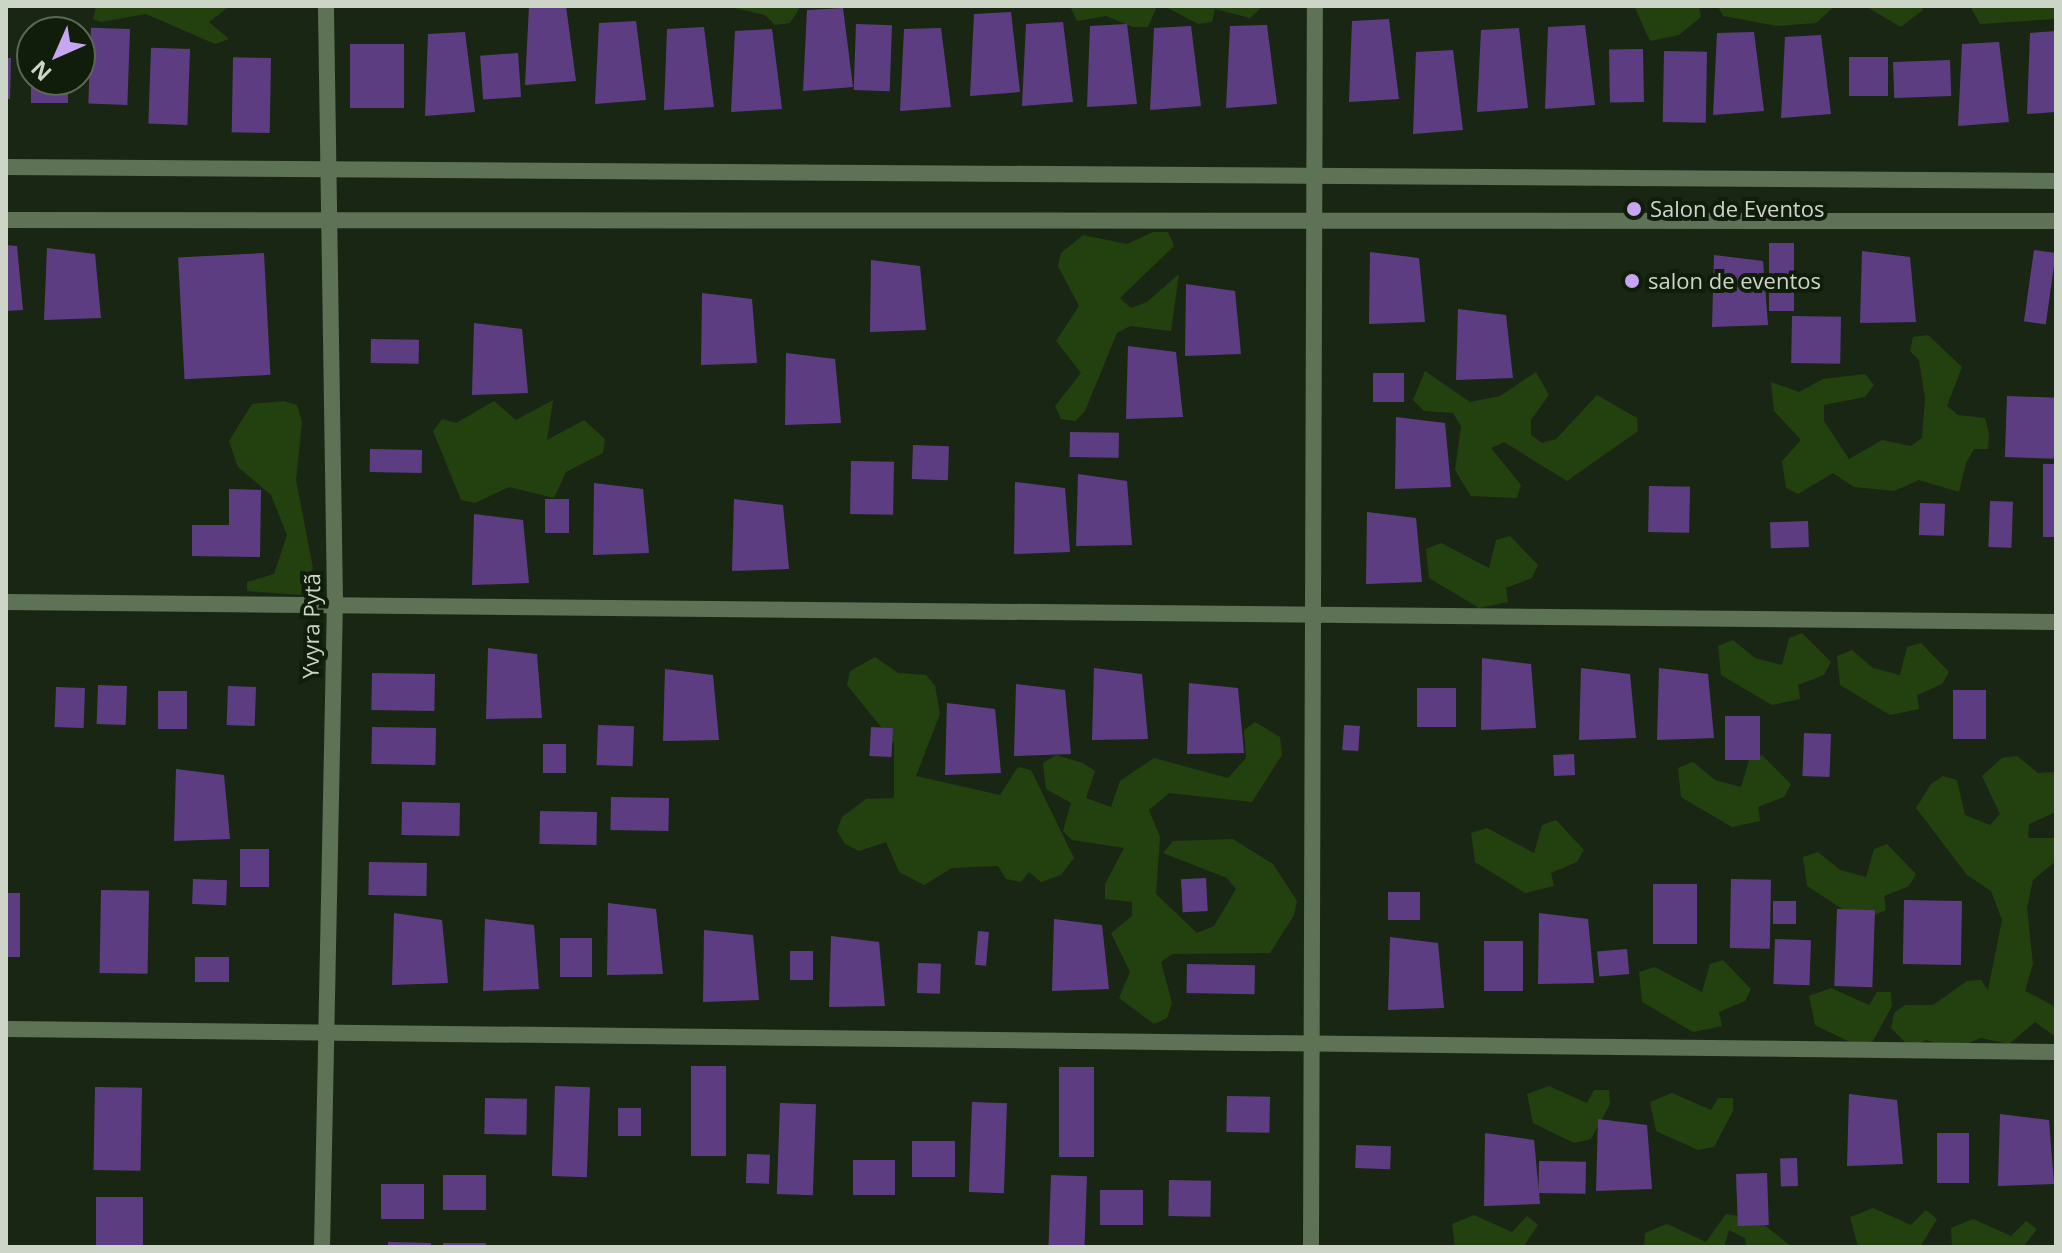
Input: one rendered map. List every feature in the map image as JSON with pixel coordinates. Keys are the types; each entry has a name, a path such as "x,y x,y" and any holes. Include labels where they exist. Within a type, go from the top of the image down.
{"street":[{"name":"Yvyra Pytã","path":"322,1247 322,1031 335,602 326,6"},
{"path":"1311,1247 1317,1045 1313,613 1315,6"},
{"path":"6,167 328,166 2056,181"},
{"path":"6,220 2056,221"},
{"path":"6,602 335,602 2056,622"},
{"path":"6,1029 2056,1052"}],"green space":[{"path":"96,6 230,6 209,22 229,39 215,44 146,14 101,22 94,16"},
{"path":"725,6 801,6 790,23 775,25 765,15"},
{"path":"1070,6 1157,6 1148,27 1133,27 1106,16 1077,21"},
{"path":"1164,6 1263,6 1250,18 1215,9 1212,22 1198,24"},
{"path":"1634,6 1699,6 1701,17 1679,35 1650,41"},
{"path":"1718,6 1835,6 1816,23 1777,26 1723,16"},
{"path":"1865,6 1922,6 1923,10 1901,27"},
{"path":"1970,6 2056,6 2056,19 1980,24"},
{"path":"1153,232 1168,232 1174,246 1120,298 1131,308 1147,302 1179,274 1171,331 1130,326 1117,333 1085,411 1075,421 1061,419 1055,406 1081,373 1056,341 1079,306 1058,266 1061,253 1083,235 1127,244"},
{"path":"1928,335 1962,367 1947,406 1958,415 1985,418 1989,434 1988,449 1974,449 1966,463 1959,492 1919,480 1894,491 1854,487 1833,473 1798,494 1786,488 1782,461 1801,440 1774,411 1771,382 1799,392 1823,379 1865,374 1874,385 1865,397 1824,405 1824,421 1849,459 1882,440 1911,446 1922,438 1925,398 1919,360 1910,351 1913,337"},
{"path":"1425,371 1470,402 1500,396 1536,372 1549,395 1531,420 1531,435 1542,443 1556,439 1597,395 1637,418 1638,431 1567,481 1504,442 1491,448 1521,485 1517,498 1471,496 1455,470 1461,426 1453,413 1424,411 1413,400"},
{"path":"553,400 547,440 584,420 605,439 603,453 566,472 554,498 509,487 475,503 461,500 433,431 442,419 456,423 494,401 516,420"},
{"path":"284,401 297,405 302,422 296,480 313,568 301,595 247,591 247,582 274,574 287,535 271,495 238,467 229,441 252,404"},
{"path":"1510,536 1538,565 1532,578 1506,588 1508,602 1479,608 1429,578 1426,549 1441,543 1489,568 1496,540"},
{"path":"1802,633 1831,662 1824,675 1798,685 1800,699 1772,705 1721,675 1718,646 1733,640 1755,658 1782,665 1789,638"},
{"path":"1921,643 1949,672 1942,684 1917,695 1919,709 1890,715 1840,685 1837,656 1852,650 1873,668 1900,675 1907,647"},
{"path":"875,657 898,673 926,675 935,686 940,714 916,776 1000,795 1018,767 1031,770 1074,858 1061,875 1041,882 1029,872 1021,882 1006,879 998,866 952,868 924,885 899,872 886,842 859,851 845,844 837,831 842,817 866,799 894,798 894,743 847,685 850,671"},
{"path":"1255,722 1280,737 1282,755 1252,802 1169,793 1149,810 1160,837 1156,894 1197,933 1214,926 1236,889 1227,878 1163,853 1173,841 1233,839 1273,864 1297,901 1294,915 1270,953 1172,954 1161,962 1172,1003 1167,1018 1154,1024 1119,998 1130,972 1111,933 1132,916 1132,902 1105,899 1105,884 1124,848 1072,840 1063,831 1071,803 1046,789 1043,763 1056,755 1083,763 1095,771 1086,798 1111,807 1120,781 1154,758 1228,778 1246,758 1244,730"},
{"path":"1762,755 1791,784 1784,797 1758,807 1760,821 1732,827 1681,797 1678,768 1693,762 1715,780 1741,787 1749,760"},
{"path":"2017,756 2038,773 2056,772 2056,812 2029,824 2028,838 2056,838 2056,861 2033,880 2027,908 2033,964 2025,991 2056,1007 2056,1037 2035,1022 2009,1044 1981,1038 1954,1049 1926,1040 1911,1048 1891,1028 1894,1013 1905,1005 1933,1005 1967,981 1981,980 1988,990 2002,920 1991,891 1967,875 1916,808 1931,784 1943,776 1957,780 1965,815 1990,825 2000,814 1982,776 2002,758"},
{"path":"1556,820 1584,850 1577,862 1551,873 1554,886 1525,893 1475,862 1471,833 1487,828 1534,853 1542,825"},
{"path":"1887,844 1916,874 1909,886 1884,896 1886,910 1872,916 1844,910 1807,886 1803,857 1818,852 1840,870 1866,877 1874,849"},
{"path":"1723,960 1751,989 1745,1001 1719,1012 1722,1026 1693,1032 1642,1002 1639,972 1655,967 1702,992 1710,964"},
{"path":"1831,988 1869,1005 1877,992 1891,992 1892,1006 1873,1041 1856,1045 1815,1025 1809,996"},
{"path":"1549,1086 1587,1103 1594,1090 1609,1090 1610,1104 1591,1139 1574,1143 1533,1123 1527,1094"},
{"path":"1672,1093 1711,1110 1718,1098 1733,1098 1733,1111 1714,1147 1698,1150 1656,1131 1650,1102"},
{"path":"1873,1208 1911,1225 1926,1210 1937,1219 1920,1247 1858,1247 1850,1217"},
{"path":"1726,1214 1757,1219 1792,1247 1746,1247 1745,1238 1729,1230 1724,1247 1644,1247 1645,1233 1667,1224 1706,1242"},
{"path":"1474,1215 1512,1232 1527,1216 1538,1225 1523,1247 1455,1247 1452,1224"},
{"path":"1973,1219 2011,1236 2026,1221 2037,1229 2023,1247 1952,1247 1951,1228"}],"building":[{"path":"529,6 566,6 576,81 525,85"},
{"path":"843,8 853,87 803,91 807,10"},
{"path":"1011,12 1020,92 970,96 974,14"},
{"path":"1389,19 1399,99 1349,102 1352,21"},
{"path":"636,21 646,100 595,104 599,23"},
{"path":"1063,22 1073,102 1022,106 1026,24"},
{"path":"856,24 892,25 890,91 854,90"},
{"path":"1127,24 1137,104 1087,107 1090,26"},
{"path":"1267,25 1277,104 1226,108 1230,26"},
{"path":"1585,25 1595,105 1545,109 1548,27"},
{"path":"1191,26 1201,106 1150,110 1154,28"},
{"path":"704,27 714,107 664,110 667,29"},
{"path":"96,28 130,29 127,105 88,104 89,96 96,96"},
{"path":"941,28 951,107 900,111 904,29"},
{"path":"1519,28 1528,108 1477,112 1481,30"},
{"path":"772,29 782,109 731,112 735,31"},
{"path":"2056,31 2056,112 2027,114 2030,33"},
{"path":"465,32 475,112 425,116 428,34"},
{"path":"1754,32 1764,111 1713,115 1717,33"},
{"path":"1821,35 1831,114 1781,118 1785,37"},
{"path":"1999,42 2009,122 1958,126 1962,44"},
{"path":"350,44 404,44 404,108 350,108"},
{"path":"151,48 190,49 187,125 148,124"},
{"path":"1643,49 1644,102 1610,103 1609,50"},
{"path":"1453,50 1463,130 1413,134 1416,52"},
{"path":"1664,51 1707,52 1706,123 1663,122"},
{"path":"518,53 521,97 483,100 480,56"},
{"path":"233,57 271,58 270,133 232,132"},
{"path":"1849,57 1888,57 1888,96 1849,96"},
{"path":"6,58 11,58 10,99 6,99"},
{"path":"1950,60 1951,96 1894,98 1893,62"},
{"path":"31,96 68,96 68,103 31,103"},
{"path":"1769,243 1794,243 1794,311 1769,311"},
{"path":"6,245 17,246 23,310 6,311"},
{"path":"47,248 95,254 101,318 44,320"},
{"path":"2034,250 2056,253 2046,324 2024,321"},
{"path":"1862,251 1910,257 1916,322 1860,323"},
{"path":"1370,252 1419,258 1425,322 1369,324"},
{"path":"264,253 270,375 185,379 178,258"},
{"path":"1714,255 1763,261 1768,325 1712,327"},
{"path":"871,260 920,266 926,330 870,332"},
{"path":"1186,284 1235,291 1241,354 1185,356"},
{"path":"702,293 752,299 757,363 701,365"},
{"path":"1458,309 1506,315 1513,378 1456,380"},
{"path":"1792,316 1841,317 1840,364 1791,363"},
{"path":"474,323 522,329 528,393 472,395"},
{"path":"371,339 419,340 419,364 371,363"},
{"path":"1128,346 1176,352 1183,417 1126,419"},
{"path":"786,353 835,359 841,423 785,425"},
{"path":"1373,373 1404,373 1404,402 1373,402"},
{"path":"2007,396 2056,398 2054,459 2005,457"},
{"path":"1396,417 1445,423 1451,487 1395,489"},
{"path":"1070,432 1119,433 1119,458 1070,457"},
{"path":"913,445 949,446 948,480 912,479"},
{"path":"370,449 422,450 422,473 370,472"},
{"path":"851,461 894,462 893,515 850,514"},
{"path":"2043,464 2056,464 2056,537 2043,537"},
{"path":"1078,474 1127,481 1132,545 1076,546"},
{"path":"1015,482 1065,488 1070,552 1014,554"},
{"path":"594,483 643,489 649,553 593,555"},
{"path":"1649,486 1690,487 1689,533 1648,532"},
{"path":"229,489 261,490 260,557 192,556 192,525 229,525"},
{"path":"545,499 569,499 569,533 545,533"},
{"path":"734,499 783,505 789,569 732,571"},
{"path":"1990,501 2013,502 2011,548 1988,547"},
{"path":"1920,503 1945,504 1944,536 1919,535"},
{"path":"1367,512 1416,518 1422,582 1366,584"},
{"path":"474,514 523,520 529,583 472,585"},
{"path":"1808,521 1809,547 1771,548 1770,522"},
{"path":"488,648 537,654 542,718 486,719"},
{"path":"1482,658 1531,664 1536,728 1481,730"},
{"path":"1094,668 1142,674 1148,739 1092,740"},
{"path":"1581,668 1630,674 1636,738 1579,740"},
{"path":"1659,668 1708,674 1714,738 1657,740"},
{"path":"665,669 713,675 719,740 663,741"},
{"path":"372,673 435,674 434,711 371,710"},
{"path":"1189,683 1238,688 1244,753 1187,754"},
{"path":"1016,684 1065,690 1071,754 1014,756"},
{"path":"98,685 127,686 126,725 97,724"},
{"path":"228,686 256,687 255,726 227,725"},
{"path":"56,687 85,688 84,728 55,727"},
{"path":"1417,688 1456,688 1456,727 1417,727"},
{"path":"1953,690 1986,690 1986,739 1953,739"},
{"path":"158,691 187,691 187,729 158,729"},
{"path":"947,703 995,709 1001,773 945,775"},
{"path":"1725,716 1760,716 1760,760 1725,760"},
{"path":"598,725 634,726 633,766 597,765"},
{"path":"1344,725 1360,726 1358,751 1342,750"},
{"path":"372,727 436,728 435,765 371,764"},
{"path":"871,727 893,728 891,757 869,756"},
{"path":"1804,733 1831,734 1829,777 1802,776"},
{"path":"543,744 566,744 566,773 543,773"},
{"path":"1574,754 1575,775 1554,776 1553,755"},
{"path":"176,769 224,775 230,839 174,841"},
{"path":"611,797 669,798 668,831 610,830"},
{"path":"402,802 460,803 459,836 401,835"},
{"path":"540,811 597,812 596,845 539,844"},
{"path":"240,849 269,849 269,887 240,887"},
{"path":"369,862 427,863 426,896 368,895"},
{"path":"1206,878 1208,911 1183,912 1181,879"},
{"path":"193,879 227,880 226,905 192,904"},
{"path":"1731,879 1771,880 1770,949 1730,948"},
{"path":"1653,884 1697,884 1697,944 1653,944"},
{"path":"101,890 149,891 148,974 100,973"},
{"path":"1388,892 1420,892 1420,920 1388,920"},
{"path":"6,893 20,893 20,957 6,957"},
{"path":"1904,900 1962,901 1961,965 1903,964"},
{"path":"1773,901 1796,901 1796,924 1773,924"},
{"path":"608,903 656,909 663,974 607,975"},
{"path":"1837,909 1875,910 1872,987 1834,986"},
{"path":"394,913 442,920 448,983 392,985"},
{"path":"1539,913 1588,919 1594,983 1538,984"},
{"path":"485,919 534,925 539,989 483,991"},
{"path":"1054,919 1102,925 1109,989 1052,991"},
{"path":"704,930 753,935 759,1000 703,1002"},
{"path":"978,931 989,932 986,966 975,965"},
{"path":"831,936 879,942 885,1006 829,1007"},
{"path":"1390,937 1438,943 1444,1008 1388,1010"},
{"path":"560,938 592,938 592,977 560,977"},
{"path":"1775,939 1811,940 1809,985 1773,984"},
{"path":"1484,941 1523,941 1523,991 1484,991"},
{"path":"1627,949 1629,974 1599,977 1597,952"},
{"path":"790,951 813,951 813,980 790,980"},
{"path":"195,957 229,957 229,982 195,982"},
{"path":"918,963 941,964 940,994 917,993"},
{"path":"1187,964 1255,965 1254,994 1186,993"},
{"path":"691,1066 726,1066 726,1156 691,1156"},
{"path":"1059,1067 1094,1067 1094,1157 1059,1157"},
{"path":"555,1086 590,1087 587,1177 552,1176"},
{"path":"95,1087 142,1088 141,1171 94,1170"},
{"path":"1849,1094 1897,1100 1903,1164 1847,1166"},
{"path":"1227,1096 1270,1097 1269,1133 1226,1132"},
{"path":"485,1098 527,1099 526,1135 484,1134"},
{"path":"972,1102 1007,1103 1004,1193 969,1192"},
{"path":"780,1103 816,1104 813,1195 777,1194"},
{"path":"618,1108 641,1108 641,1136 618,1136"},
{"path":"2000,1114 2049,1120 2054,1184 1998,1186"},
{"path":"1598,1119 1647,1125 1652,1189 1596,1191"},
{"path":"1485,1133 1534,1140 1540,1204 1484,1206"},
{"path":"1937,1133 1969,1133 1969,1183 1937,1183"},
{"path":"912,1141 955,1141 955,1177 912,1177"},
{"path":"1356,1145 1391,1146 1390,1169 1355,1168"},
{"path":"747,1154 770,1155 769,1184 746,1183"},
{"path":"1797,1158 1798,1186 1781,1187 1780,1159"},
{"path":"853,1160 895,1160 895,1195 853,1195"},
{"path":"1539,1161 1586,1162 1585,1194 1538,1193"},
{"path":"1767,1173 1769,1225 1738,1226 1736,1174"},
{"path":"443,1175 486,1175 486,1210 443,1210"},
{"path":"1051,1175 1087,1176 1085,1247 1048,1247"},
{"path":"1169,1180 1211,1181 1210,1217 1168,1216"},
{"path":"381,1184 424,1184 424,1219 381,1219"},
{"path":"1100,1190 1143,1190 1143,1225 1100,1225"},
{"path":"96,1197 143,1197 143,1247 96,1247"},
{"path":"388,1242 431,1243 431,1247 388,1247"},
{"path":"443,1243 486,1243 486,1247 443,1247"}],"place":[{"name":"Salon de Eventos","path":"1634,209"},
{"name":"salon de eventos","path":"1632,281"}]}
